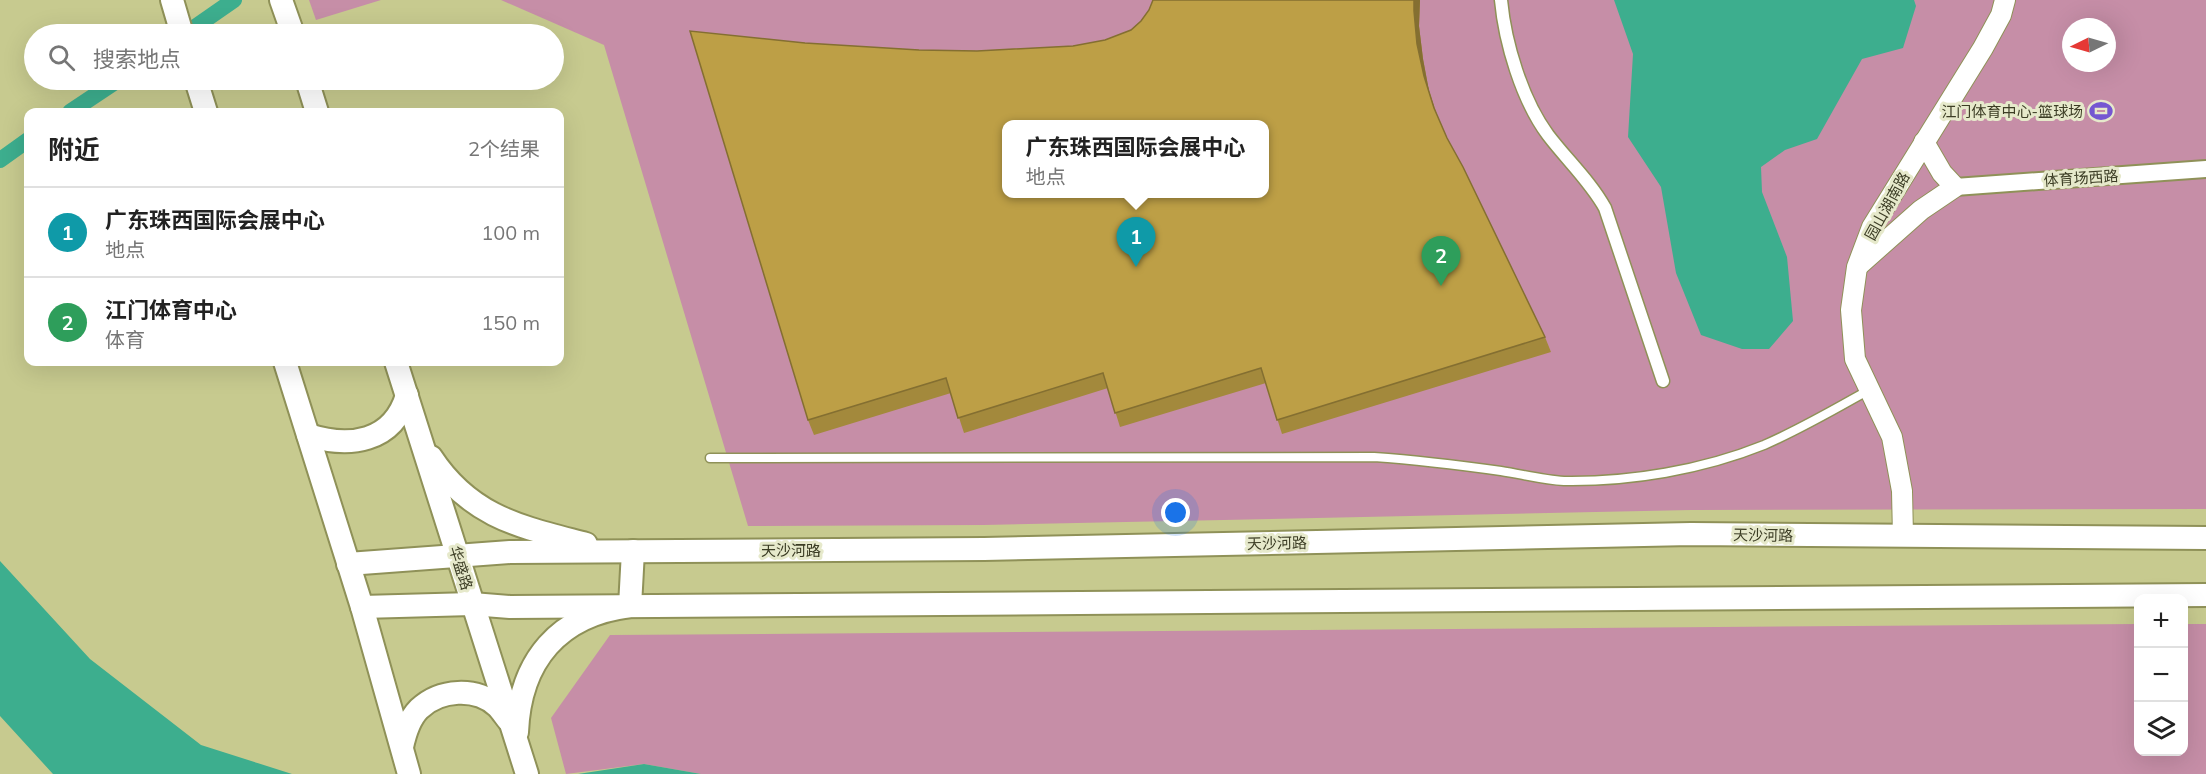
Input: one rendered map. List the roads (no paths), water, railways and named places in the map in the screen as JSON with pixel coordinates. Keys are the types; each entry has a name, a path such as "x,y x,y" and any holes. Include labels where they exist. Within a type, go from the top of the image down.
{"main road":[{"path":"173,0 179,24"},
{"path":"283,4 290,24"},
{"path":"199,90 205,108"},
{"path":"310,90 316,108"},
{"path":"286,366 362,607 409,774"},
{"name":"华盛路","path":"397,366 526,774"},
{"path":"308,435 336,442 363,440 380,431 396,418 407,395"},
{"path":"421,440 448,479 465,495 505,521 527,529 623,551 630,606"},
{"name":"天沙河路","path":"348,564 510,552 984,549 1691,534 2206,538"},
{"path":"362,607 472,604 510,607 2206,596"},
{"path":"516,742 520,698 527,677 551,641 568,627 587,616 608,609 630,606"},
{"path":"402,747 407,726 419,709 436,697 457,692 478,695 496,705 510,722 516,742"}],"street":[{"path":"1501,0 1508,42 1531,104 1547,133 1595,190 1605,208 1663,381"},
{"name":"园山湖南路","path":"1903,536 1902,491 1892,437 1855,359 1851,310 1857,267 1872,227 1983,48 2001,15 2005,0"},
{"path":"1857,267 1921,210 1955,187 1942,173 1924,142"},
{"name":"体育场西路","path":"1955,187 2206,169"}],"lane":[{"path":"710,458 1374,457 1426,461 1562,481 1616,478 1659,474 1724,459 1792,432 1869,389"}],"waterway":[{"path":"199,24 234,0"},
{"path":"76,108 103,90"},
{"path":"0,160 24,143"}],"place":[{"name":"江门体育中心-篮球场","path":"2101,111"},
{"name":"广东珠西国际会展中心","path":"1136,267"},
{"name":"江门体育中心","path":"1441,286"}]}
